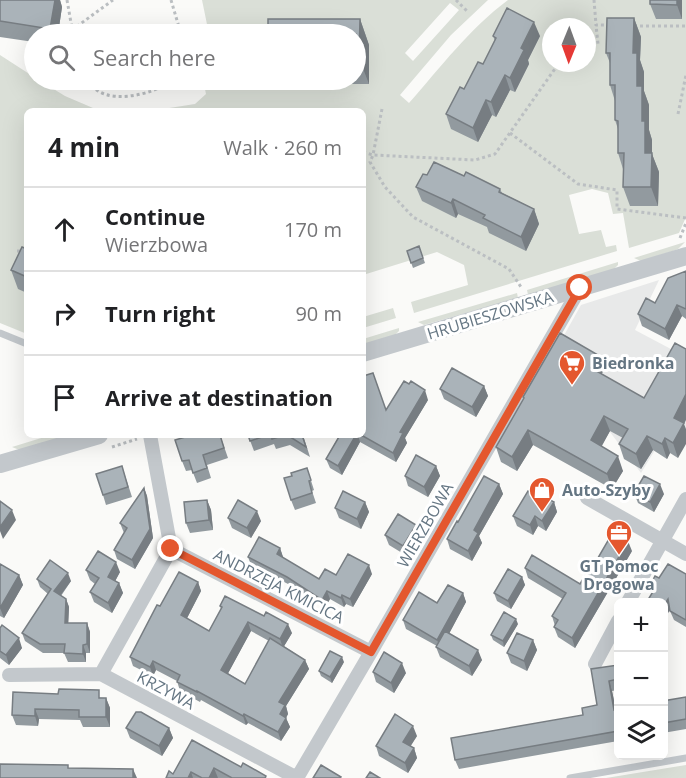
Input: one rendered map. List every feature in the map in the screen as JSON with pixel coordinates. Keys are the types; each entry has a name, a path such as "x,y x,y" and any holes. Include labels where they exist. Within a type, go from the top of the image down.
{"street":[{"name":"HRUBIESZOWSKA","path":"366,352 686,256"},
{"name":"WIERZBOWA","path":"297,778 580,288"},
{"path":"0,464 89,438"},
{"path":"101,674 171,549 151,438"},
{"path":"588,498 686,554"},
{"path":"631,598 686,499"},
{"name":"ANDRZEJA KMICICA","path":"171,549 371,652"},
{"path":"595,664 614,628"},
{"name":"KRZYWA","path":"9,675 101,674 297,778"}],"lane":[{"path":"0,333 24,343"},
{"path":"570,778 686,758"}],"path":[{"path":"67,0 72,24"},
{"path":"83,24 113,0"},
{"path":"171,0 178,24"},
{"path":"456,0 467,11"},
{"path":"594,0 595,18"},
{"path":"596,45 598,44 596,25 619,26"},
{"path":"630,26 686,26"},
{"path":"366,153 475,160 495,154 553,72"},
{"path":"678,114 686,75"},
{"path":"98,90 117,97 134,96 151,90"},
{"path":"382,109 370,162 384,187 413,217 509,269 521,286"},
{"path":"510,133 578,184 617,190 615,209 686,218"},
{"path":"680,238 686,223"},
{"path":"17,251 24,251"}],"shaded area":[{"path":"202,0 488,0 451,35 400,95 409,103 468,36 508,0 686,0 686,217 679,233 629,248 623,213 613,214 608,193 592,189 569,195 579,234 601,230 606,247 616,245 617,251 414,313 411,302 468,285 464,265 437,252 366,274 366,108 169,108 195,104 206,94 205,90 366,90 366,24 207,24","holes":["450,3 459,10 413,61 405,53"]},
{"path":"0,55 24,71 24,90 55,90 93,108 24,108 24,333 0,323"},
{"path":"685,242 673,251 641,261 634,258"},
{"path":"618,262 614,269 528,295 527,290"},
{"path":"659,280 635,330 686,357 686,428 672,422 641,473 610,432 519,416 581,305"},
{"path":"517,293 518,298 424,325 418,322"},
{"path":"393,308 396,318 366,327 366,316"},
{"path":"399,328 395,335 366,345 366,338"},
{"path":"41,438 59,438 24,449 12,447"},
{"path":"686,765 686,778 606,778"}],"building":[{"path":"0,0 55,0 51,24 24,25 0,21"},
{"path":"650,0 677,0 677,5 650,4"},
{"path":"507,8 534,22 521,48 524,50 510,78 505,75 491,102 486,100 473,128 446,114 460,87 464,89 478,62 483,64 496,38 493,36"},
{"path":"607,18 634,18 633,53 637,53 637,86 642,86 645,153 652,153 651,187 623,187 624,153 618,153 615,85 610,85 610,53 606,53"},
{"path":"268,19 360,19 360,24 268,24"},
{"path":"434,162 464,176 466,172 534,209 521,237 483,218 485,215 453,199 451,203 416,187 423,174 427,175"},
{"path":"419,246 423,258 411,263 407,251"},
{"path":"22,247 24,248 24,276 11,270"},
{"path":"686,271 686,309 677,305 665,329 638,314 646,298 655,303 668,278"},
{"path":"560,333 598,355 591,368 644,398 675,343 686,349 686,394 674,418 684,423 673,443 665,438 662,444 647,436 636,454 619,444 628,429 604,416 591,440 618,456 607,474 528,430 512,457 496,447"},
{"path":"452,368 484,386 472,407 440,389"},
{"path":"373,373 386,410 404,381 409,384 411,381 425,390 400,432 403,433 393,453 366,438 366,375"},
{"path":"221,438 224,448 203,455 207,468 193,473 189,460 182,461 175,440"},
{"path":"292,438 303,438 306,447"},
{"path":"338,438 354,438 338,466 326,459"},
{"path":"416,455 436,466 424,487 405,476"},
{"path":"122,466 128,487 103,495 96,474"},
{"path":"307,468 312,493 291,500 284,478"},
{"path":"484,476 499,484 474,530 478,533 468,551 447,539"},
{"path":"644,476 660,484 650,502 634,493"},
{"path":"144,488 150,529 132,560 114,550 127,528 120,523"},
{"path":"343,491 365,502 357,519 335,508"},
{"path":"528,491 535,495 536,492 554,502 542,521 535,516 530,525 513,516"},
{"path":"207,500 209,520 186,523 184,502"},
{"path":"238,500 257,511 247,528 228,518"},
{"path":"0,501 12,510 0,527"},
{"path":"398,514 416,525 403,546 385,535"},
{"path":"613,532 628,541 572,638 554,627 558,620 552,616 566,593 525,568 532,555 580,584"},
{"path":"259,537 280,548 277,554 319,579 325,569 336,575 348,554 369,565 350,599 342,595 341,598 327,591 322,600 287,577 248,557"},
{"path":"98,551 116,562 108,577 119,583 108,603 90,592 99,578 86,570"},
{"path":"50,560 68,573 54,591 66,599 65,623 87,623 87,644 83,645 83,654 64,653 65,644 40,644 22,633 51,589 37,579"},
{"path":"0,564 19,575 0,608"},
{"path":"668,564 686,574 686,620 670,611 668,598 649,598 654,590 649,587 655,576 659,578"},
{"path":"508,569 522,577 508,601 494,593"},
{"path":"179,572 198,582 181,615 209,631 222,607 220,606 225,596 264,616 266,612 288,624 280,639 248,622 221,670 245,684 270,638 305,660 279,702 285,705 280,714 286,718 278,732 177,682 180,675 153,661 150,667 130,657 157,605 160,606"},
{"path":"448,585 463,593 437,640 403,620 419,592 437,603"},
{"path":"504,612 516,619 503,641 491,635"},
{"path":"2,625 19,638 6,655 0,651"},
{"path":"445,631 478,650 469,666 436,647"},
{"path":"517,633 533,640 524,661 507,653"},
{"path":"330,651 342,657 330,677 319,671"},
{"path":"384,652 402,663 391,683 373,672"},
{"path":"614,666 614,680 609,681 614,710 614,732 455,760 451,738 583,715 582,708 597,705 591,669"},
{"path":"59,689 99,690 99,698 106,698 106,717 79,717 79,710 35,709 35,716 12,715 13,692 58,694"},
{"path":"686,697 686,719 668,722 668,700"},
{"path":"136,712 141,712 169,728 159,746 126,728"},
{"path":"395,714 413,726 403,742 414,748 405,763 376,746"},
{"path":"192,740 241,767 243,763 266,776 265,778 232,778 214,768 209,778 202,778 191,772 188,778 166,778 169,771 173,774"},
{"path":"0,764 133,769 133,778 0,778"},
{"path":"321,765 341,777 313,778"},
{"path":"370,772 380,778 366,778"}],"place":[{"name":"Biedronka","path":"572,386"},
{"name":"Auto-Szyby","path":"542,513"},
{"name":"GT Pomoc Drogowa","path":"619,556"}],"route":[{"path":"171,549 371,652 580,288"}]}
